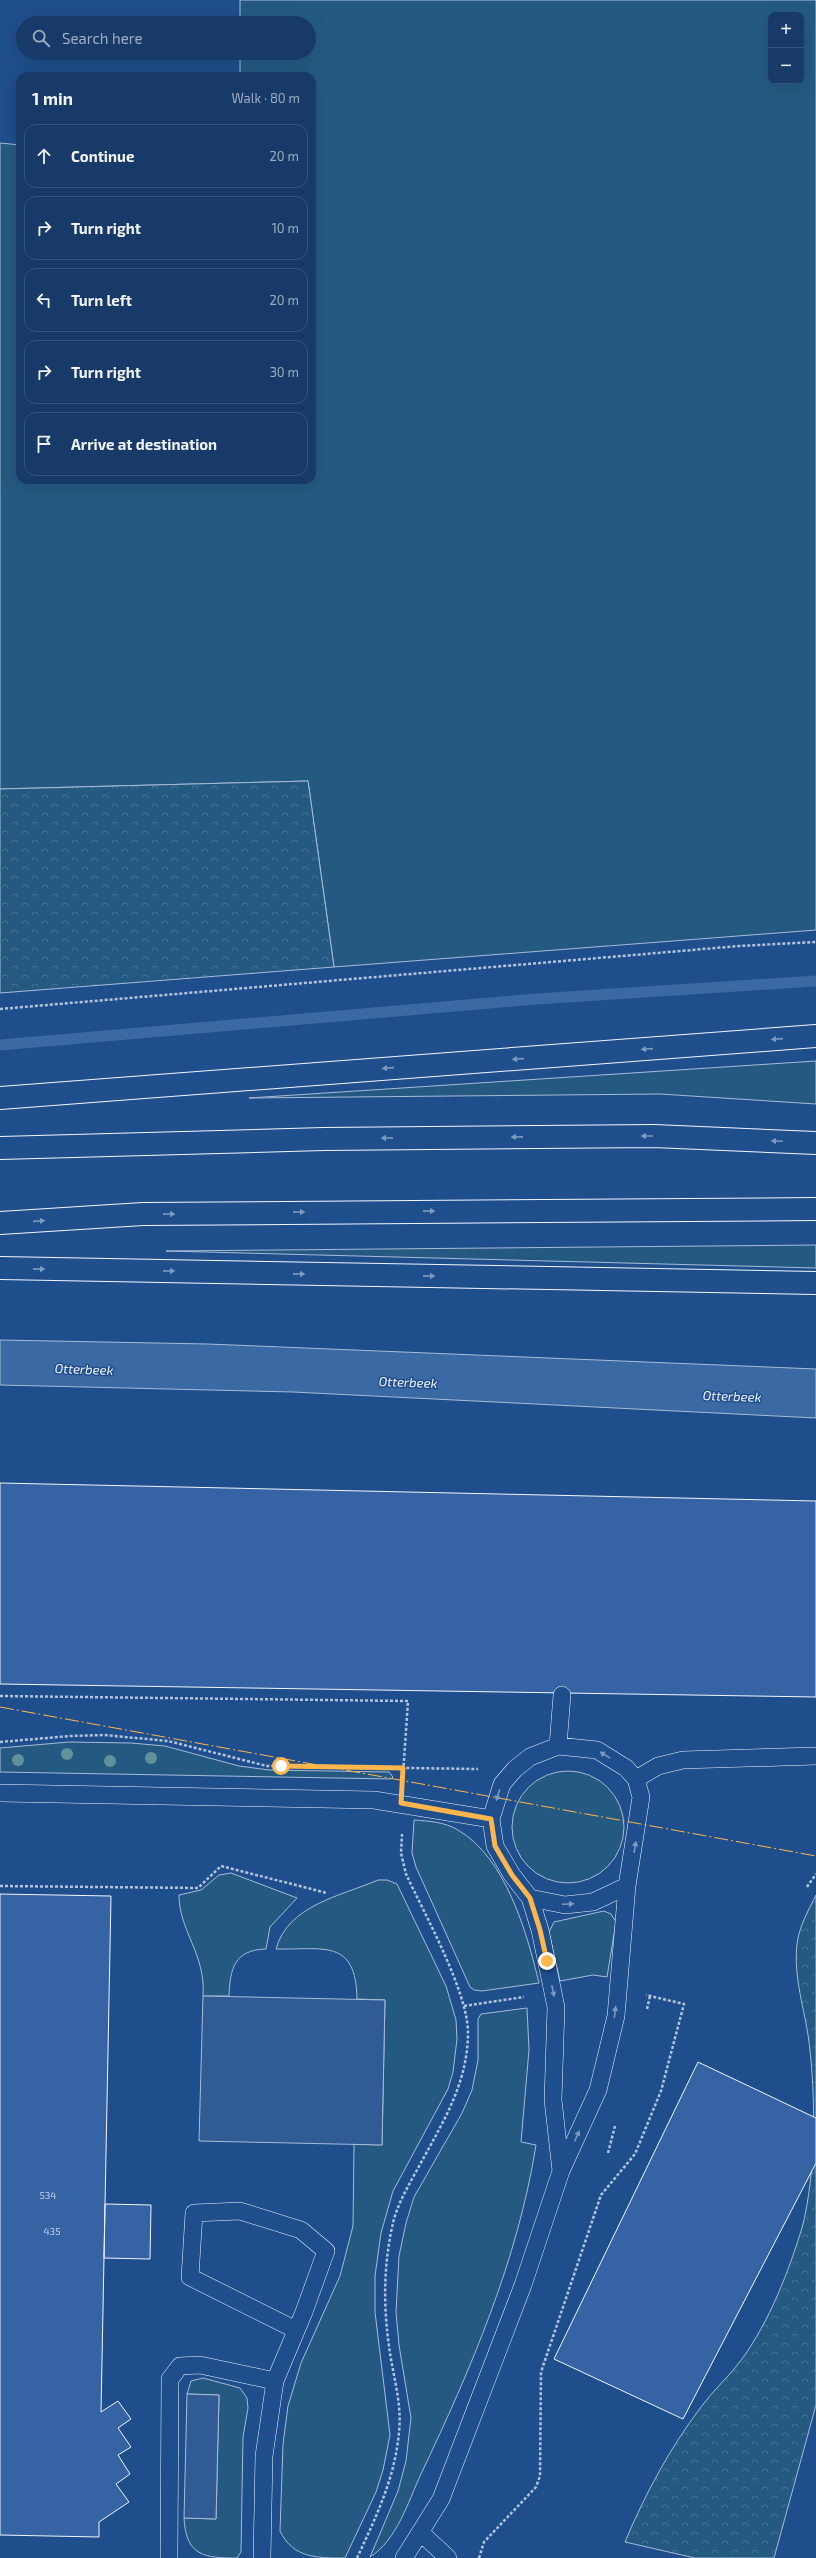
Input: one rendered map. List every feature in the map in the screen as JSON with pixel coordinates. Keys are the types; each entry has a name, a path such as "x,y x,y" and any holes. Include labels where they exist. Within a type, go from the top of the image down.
{"highway":[{"path":"0,1098 816,1036"},
{"path":"0,1148 324,1139 654,1136 816,1143"},
{"path":"0,1223 143,1214 816,1209"},
{"path":"0,1268 816,1283"}],"lane":[{"path":"558,1746 562,1695"},
{"path":"404,2558 441,2499 523,2285 561,2172 598,2090 614,2024 627,1886 642,1797 636,1779 626,1768 597,1750 558,1746 530,1757 515,1769 502,1784 491,1819 495,1846 512,1875 530,1898 540,1930 556,2007 553,2100 561,2172"},
{"path":"636,1779 658,1766 683,1760 816,1756"},
{"path":"0,1793 374,1800 401,1803 491,1819"},
{"path":"530,1898 565,1905 593,1902 627,1886"},
{"path":"262,2558 264,2456 275,2381 296,2330 326,2251 301,2230 240,2211 194,2213 190,2277 296,2330"},
{"path":"170,2558 170,2379 180,2366 200,2365 275,2381"},
{"path":"420,2532 448,2558"}],"path":[{"path":"0,1009 731,947 816,942"},
{"path":"0,1696 408,1701 401,1803 404,1820 401,1848 403,1862 406,1874 460,1995 468,2031 465,2067 454,2101 407,2188 394,2220 385,2290 386,2328 399,2408 399,2430 388,2489 357,2558"},
{"path":"0,1742 70,1736 104,1735 168,1741 267,1766 515,1769"},
{"path":"0,1886 198,1888 221,1866 327,1893"},
{"path":"807,1887 816,1874"},
{"path":"479,2558 484,2542 536,2487 540,2476 541,2372 601,2195 635,2154 661,2091 684,2004 650,1996"}],"green space":[{"path":"240,0 816,0 816,930 334,967 308,781 0,789 0,143 16,145 16,484 316,484 316,72 240,72 240,60 316,60 316,16 240,16"},
{"path":"308,781 334,967 0,993 0,789"},
{"path":"816,1061 816,1104 660,1094 249,1098"},
{"path":"816,1245 816,1268 166,1251"},
{"path":"69,1742 131,1743 165,1746 239,1766 269,1770 389,1772 393,1777 391,1779 0,1772 0,1748"},
{"path":"568,1771 590,1775 608,1787 620,1805 624,1827 620,1849 608,1867 590,1879 568,1883 546,1879 528,1867 516,1849 512,1827 516,1805 528,1787 546,1775"},
{"path":"414,1820 437,1822 453,1827 475,1843 489,1859 502,1878 521,1920 539,1983 482,1991 474,1990 470,1987 416,1867 412,1853"},
{"path":"231,1873 297,1898 270,1927 266,1949 255,1950 240,1957 231,1977 229,1996 203,1996 201,1968 183,1920 179,1895 201,1890 219,1875"},
{"path":"378,1880 387,1880 397,1884 446,1986 456,2020 457,2039 453,2072 448,2089 393,2191 381,2233 375,2276 375,2312 390,2435 383,2470 376,2492 345,2558 324,2558 306,2555 292,2547 285,2540 280,2531 283,2444 288,2406 301,2363 340,2276 353,2226 354,2144 382,2145 385,2000 357,1999 355,1979 351,1966 343,1957 334,1952 322,1949 276,1949 282,1934 292,1922 304,1912 333,1897"},
{"path":"816,1895 816,2405 774,2558 695,2558 625,2542 641,2506 679,2439 706,2401 742,2359 752,2344 777,2296 791,2262 802,2228 810,2184 814,2111 809,2042 798,1981 796,1956 800,1931 804,1919"},
{"path":"604,1911 611,1914 616,1922 607,1977 593,1975 560,1981 549,1932 554,1922"},
{"path":"527,2008 529,2050 521,2142 536,2145 528,2188 505,2272 475,2354 401,2520 388,2541 370,2557 398,2491 406,2461 411,2418 399,2345 396,2312 399,2256 406,2223 414,2197 462,2113 472,2090 478,2060 478,2019 481,2014"},
{"path":"203,2378 240,2388 247,2398 248,2408 243,2437 241,2552 237,2558 215,2557 199,2552 188,2540 185,2531 184,2518 216,2519 219,2395 187,2394 191,2381"}],"shaded area":[{"path":"203,1996 385,2000 382,2145 199,2141"},
{"path":"187,2394 219,2395 216,2519 184,2518"}],"water":[{"name":"Otterbeek","path":"0,1340 208,1344 816,1369 816,1418 293,1392 0,1385"}],"building":[{"path":"0,1483 816,1501 816,1697 0,1684"},
{"path":"0,1894 111,1896 101,2412 118,2401 131,2419 118,2428 131,2447 118,2455 130,2474 116,2484 129,2502 99,2522 99,2537 0,2535"},
{"path":"698,2062 816,2118 816,2163 683,2419 554,2359"},
{"path":"105,2204 151,2205 150,2259 104,2258"}],"waterway":[{"path":"0,1045 537,999 816,981"}],"power":[{"path":"0,1707 816,1856"}],"route":[{"path":"281,1766 403,1768 401,1803 491,1819 495,1846 512,1875 530,1898 540,1930 547,1961"}]}
